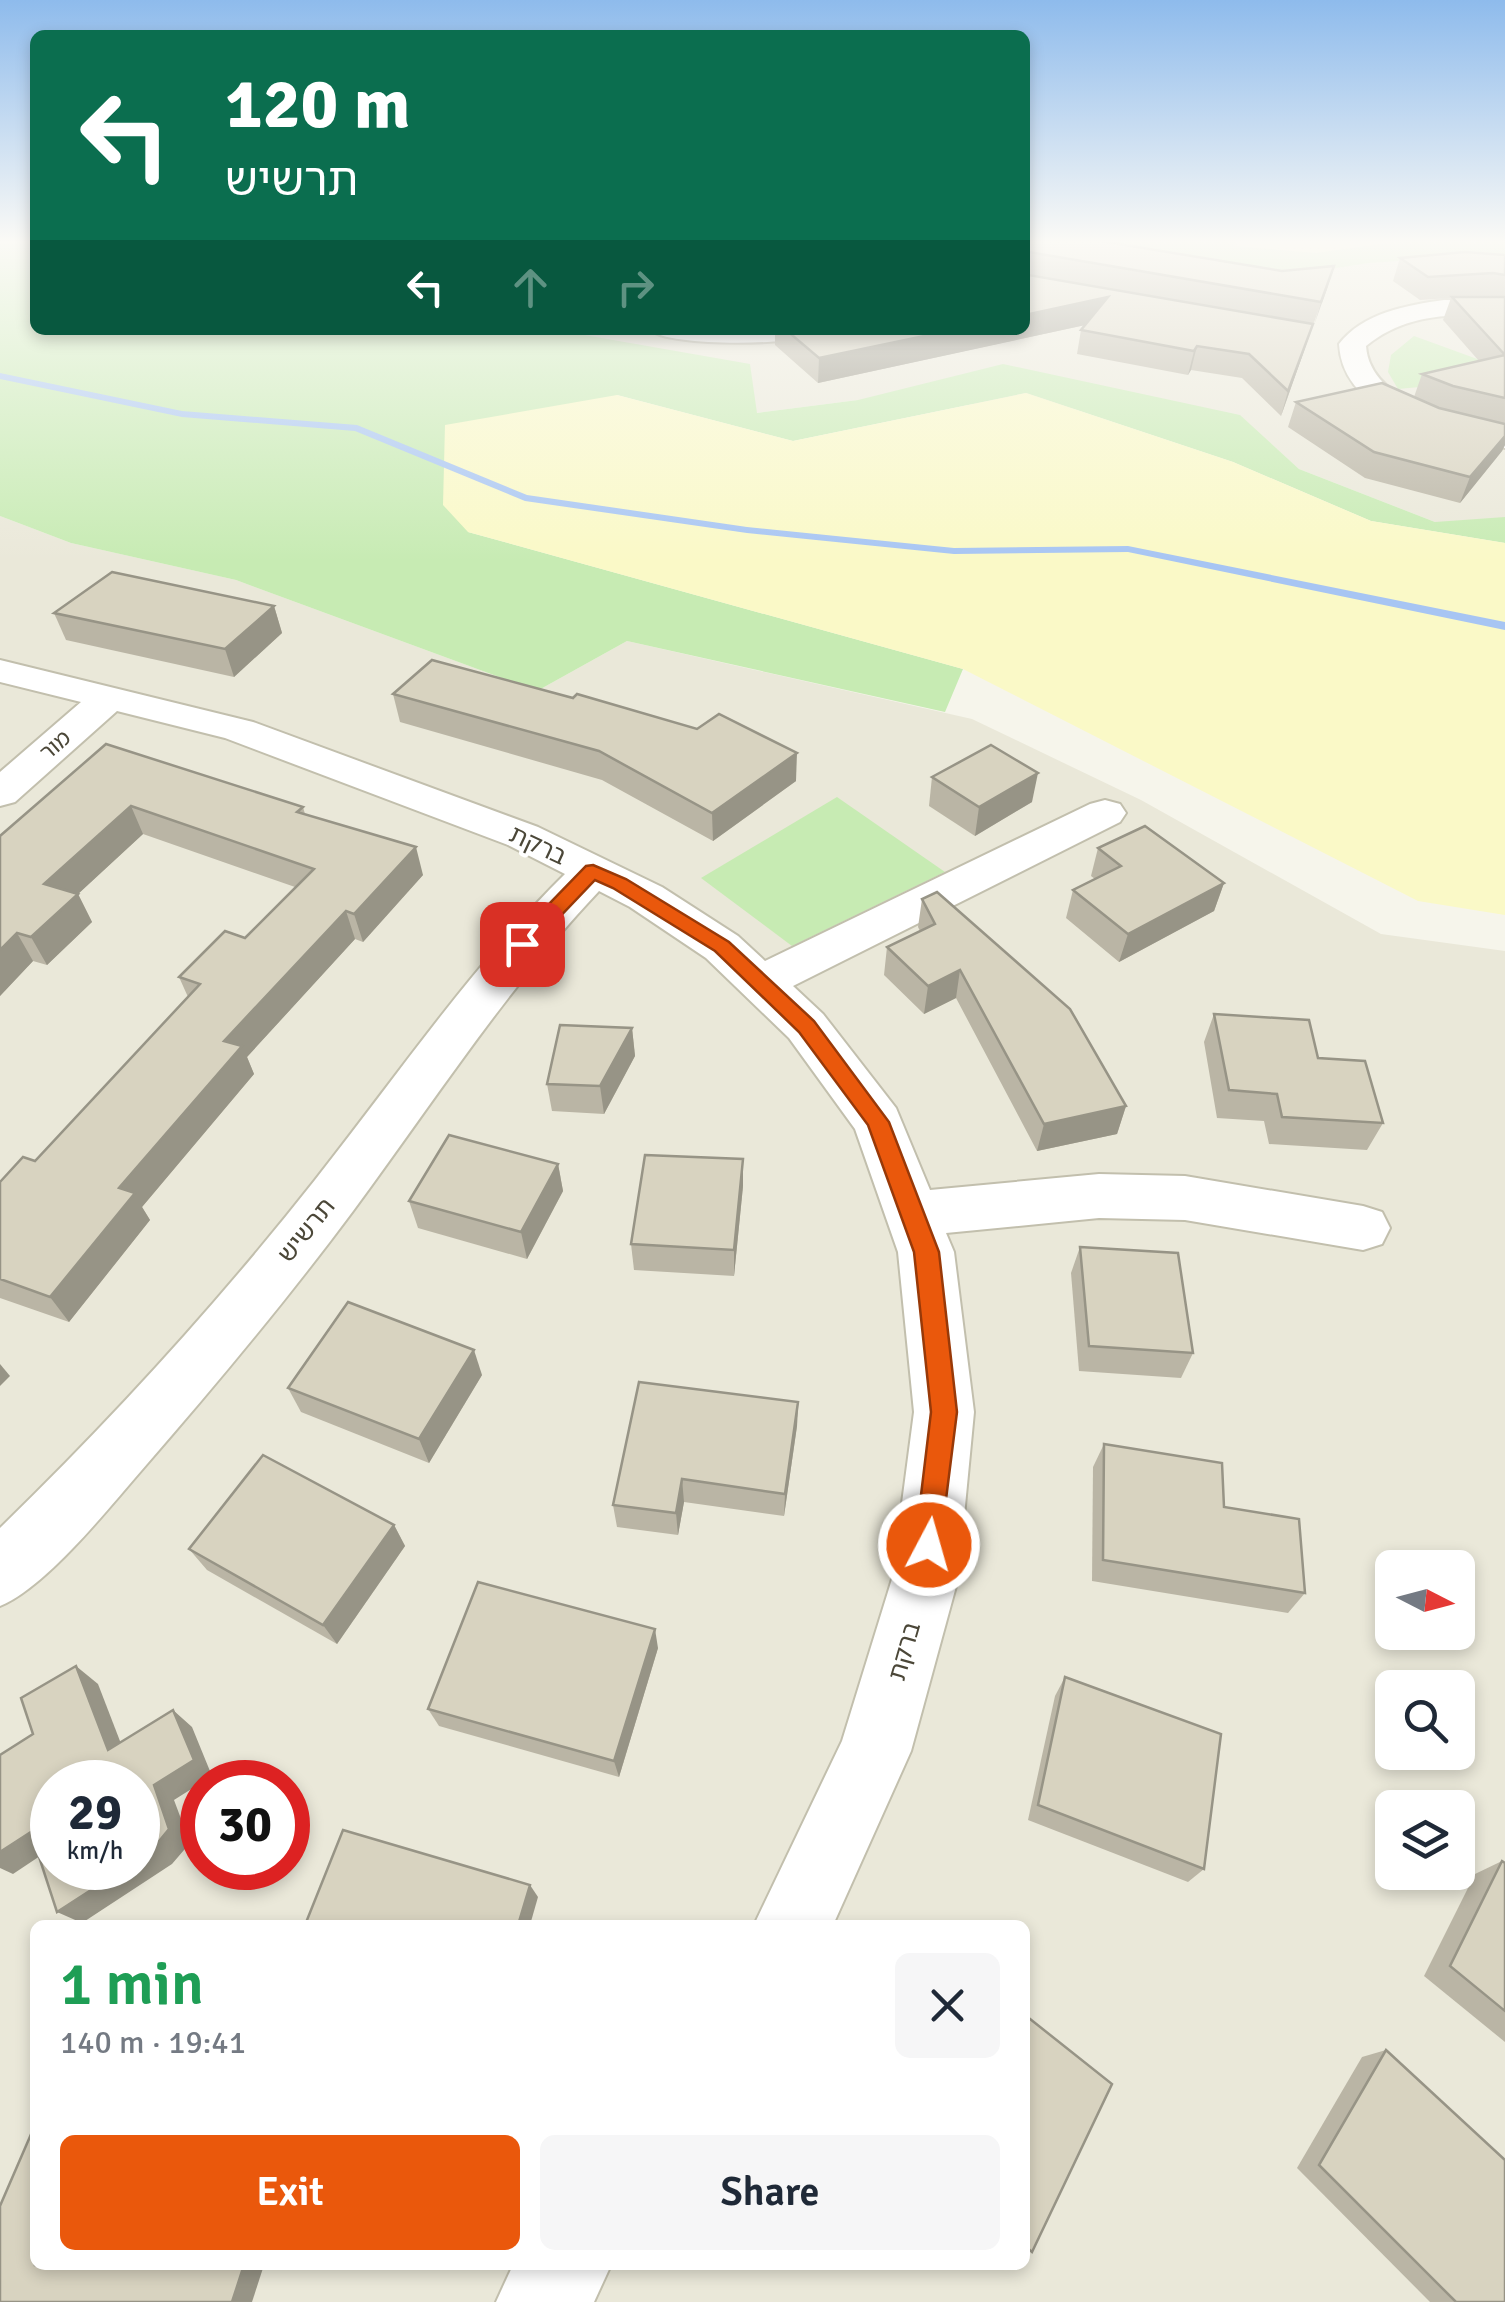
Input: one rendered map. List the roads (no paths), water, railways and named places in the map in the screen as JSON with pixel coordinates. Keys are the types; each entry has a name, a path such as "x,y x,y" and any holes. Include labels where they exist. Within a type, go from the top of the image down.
{"street":[{"path":"1345,346 1353,366 1373,389 1413,412 1469,432 1505,439"},
{"name":"ברקת","path":"0,671 239,730 523,836 646,897 722,946 806,1026 878,1122 926,1252 944,1412 925,1579 875,1751 795,1920"},
{"name":"מור","path":"0,793 110,697"},
{"path":"760,983 1106,813"},
{"name":"תרשיש","path":"0,1574 94,1478 212,1346 332,1198 522,944 593,871"},
{"path":"912,1214 1099,1196 1185,1198 1363,1228"},
{"path":"541,2302 563,2270"}],"waterway":[{"path":"0,376 182,414 357,428 525,498 747,530 954,551 1128,549 1505,626"}]}
